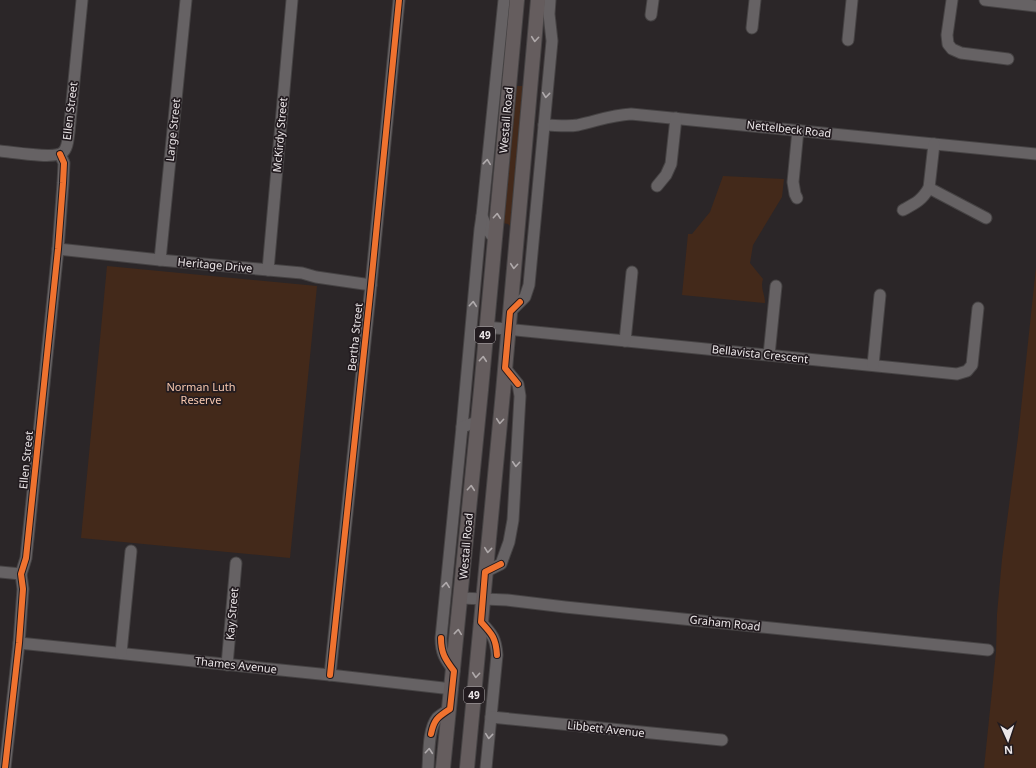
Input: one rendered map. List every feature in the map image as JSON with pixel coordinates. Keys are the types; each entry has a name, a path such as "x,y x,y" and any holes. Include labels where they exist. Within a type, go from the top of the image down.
{"main road":[{"name":"Westall Road","path":"443,768 454,671 481,390 516,0"},
{"name":"Westall Road","path":"466,768 485,627 482,600 509,329 538,0"},
{"path":"481,390 503,392"}],"street":[{"name":"Ellen Street","path":"5,768 24,589 21,574 26,558 58,249 64,163 60,154 66,147 69,132 82,0"},
{"name":"Large Street","path":"160,260 186,0"},
{"name":"McKirdy Street","path":"268,270 292,0"},
{"name":"Bertha Street","path":"330,675 399,0"},
{"name":"Westall Road","path":"454,671 442,653 441,638 480,229 504,0"},
{"path":"510,312 525,297 529,285 552,41 550,0"},
{"path":"651,15 653,0"},
{"path":"752,28 755,0"},
{"path":"848,40 852,0"},
{"path":"952,0 947,35 950,48 961,53 1008,59"},
{"path":"985,0 1036,6"},
{"name":"Nettelbeck Road","path":"544,125 572,125 616,115 638,114 1036,154"},
{"path":"657,186 666,175 671,164 676,118"},
{"path":"797,198 793,188 793,182 798,130"},
{"path":"903,210 917,203 929,188 934,144"},
{"path":"0,150 50,155 60,154"},
{"path":"522,184 537,169 540,162"},
{"path":"929,188 986,218"},
{"path":"482,216 487,229 495,240"},
{"name":"Heritage Drive","path":"58,249 302,273 316,277 371,285"},
{"path":"625,340 632,272"},
{"path":"769,355 776,286"},
{"path":"873,365 880,295"},
{"name":"Bellavista Crescent","path":"486,327 957,374 967,371 971,368 973,362 978,308"},
{"name":"Westall Road","path":"485,572 501,564 509,542 513,520 520,396 518,384 505,368"},
{"path":"462,427 477,422"},
{"path":"121,653 131,551"},
{"name":"Kay Street","path":"227,664 236,563"},
{"path":"0,572 21,574"},
{"name":"Graham Road","path":"461,598 507,600 988,650"},
{"name":"Westall Road","path":"485,627 494,638 497,655 486,768"},
{"name":"Thames Avenue","path":"19,643 452,689"},
{"path":"428,768 431,734 434,722 450,709"},
{"name":"Libbett Avenue","path":"491,717 722,740"}],"green space":[{"path":"515,86 524,86 512,228 508,224 503,223"},
{"path":"723,176 784,179 782,197 753,245 750,263 763,279 762,285 765,303 682,295 688,234 692,234 710,212"},
{"name":"Norman Luth Reserve","path":"107,266 317,286 290,558 81,538"},
{"path":"1036,267 1036,768 984,768 996,652 997,614 1002,559 1018,437"}],"cycle path":[{"path":"330,675 399,0"},
{"path":"5,768 19,643 23,589 21,574 26,558 58,249 64,163 60,154"},
{"path":"518,384 505,368 510,312 520,302"},
{"path":"497,655 496,644 493,637 481,622 485,572 501,564"},
{"path":"431,734 437,719 450,709 454,671 444,656 441,638"}]}
